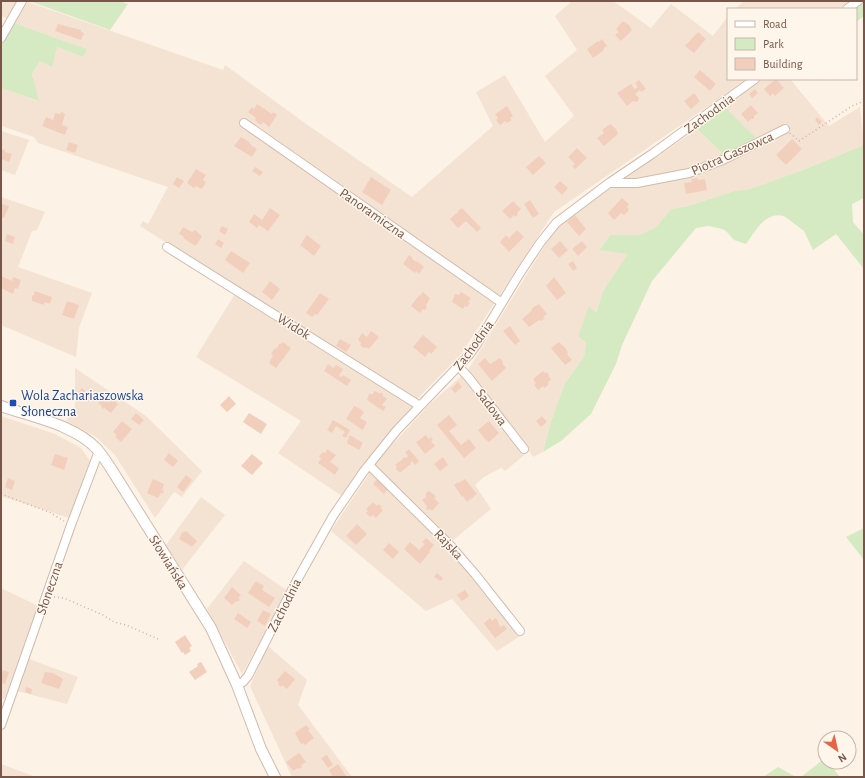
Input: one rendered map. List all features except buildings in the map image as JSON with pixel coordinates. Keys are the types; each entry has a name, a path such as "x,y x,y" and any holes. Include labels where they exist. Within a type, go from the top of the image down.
{"street":[{"path":"1,38 22,1"},
{"path":"848,8 858,1"},
{"name":"Zachodnia","path":"237,684 248,676 315,547 333,516 369,465 420,406 459,367 477,344 540,243 556,223 609,183 652,154 754,80"},
{"name":"Panoramiczna","path":"244,123 502,303"},
{"name":"Piotra Gaszowca","path":"609,183 637,183 688,173 725,159 785,129"},
{"name":"Widok","path":"167,247 420,406"},
{"name":"Sadowa","path":"459,367 524,449"},
{"name":"Słowiańska","path":"1,406 71,429 85,438 99,451 211,628 237,684 261,749 275,777"},
{"name":"Słoneczna","path":"1,725 71,525 99,451"},
{"name":"Rajska","path":"369,465 450,544 520,631"}],"path":[{"name":"Piotra Gaszowca","path":"785,129 799,141 852,106 864,101"},
{"path":"1,494 49,512 71,525"},
{"path":"46,597 64,598 103,614 114,622 126,625 158,639"}],"shaded area":[{"path":"1,1 20,1 10,19 1,16"},
{"path":"572,1 613,1 651,28 671,4 713,36 727,17 727,80 745,80 554,212 461,354 417,399 332,348 140,226 143,221 148,224 168,187 38,143 34,137 1,126 1,88 38,101 32,74 40,61 57,47 83,57 87,49 14,23 28,2 223,70 225,65 309,126 412,197 493,126 476,92 505,75 545,142 574,116 545,76 577,50 555,16"},
{"path":"744,1 849,1 840,8 736,8"},
{"path":"760,80 791,80 829,126 860,107 864,145 808,168 750,189 734,191 688,206 671,209 656,227 639,235 610,235 599,249 629,254 603,291 586,342 584,357 565,383 551,421 543,452 533,457 529,451 505,471 501,468 484,477 475,485 491,509 452,541 525,633 497,651 452,599 426,611 331,531 379,459 429,405 468,370 553,232 570,215 697,129 725,156 756,139 724,106"},
{"path":"1,131 29,140 15,175 1,170"},
{"path":"1,197 45,212 37,230 32,231 18,267 92,293 79,328 76,357 1,325"},
{"path":"235,294 413,407 357,472 342,496 278,453 301,421 196,357"},
{"path":"75,368 146,416 202,471 182,497 174,492 155,518 115,455 95,436 66,421 75,407"},
{"path":"1,416 55,434 81,448 90,461 69,518 1,496"},
{"path":"201,497 225,515 182,570 166,545"},
{"path":"244,561 288,591 242,674 207,609"},
{"path":"1,588 38,606 5,699 1,698"},
{"path":"268,646 307,680 298,705 352,777 292,777 250,686"},
{"path":"29,659 78,677 67,704 17,691"},
{"path":"1,764 36,777 1,777"}],"green space":[{"path":"29,1 119,1 128,4 110,30"},
{"path":"864,2 864,16 857,21 857,8 855,8"},
{"path":"14,23 87,49 83,57 57,47 52,67 40,61 32,74 39,101 1,88 1,44"},
{"path":"724,106 757,139 725,156 697,129"},
{"path":"864,145 864,198 852,204 853,222 864,235 864,269 836,234 813,250 804,231 784,216 777,215 766,219 746,244 734,240 726,231 722,229 709,226 696,228 652,281 622,345 616,364 591,414 561,441 543,452 551,421 565,383 584,357 586,342 578,336 589,306 596,313 603,291 628,254 599,250 610,235 639,235 656,227 671,209 688,206 734,191 750,189 808,168"},
{"path":"864,528 864,560 846,537"},
{"path":"817,764 817,770 834,770 840,777 801,777"},
{"path":"778,767 796,777 763,777"}],"place":[{"name":"Wola Zachariaszowska Słoneczna","path":"13,403"}]}
